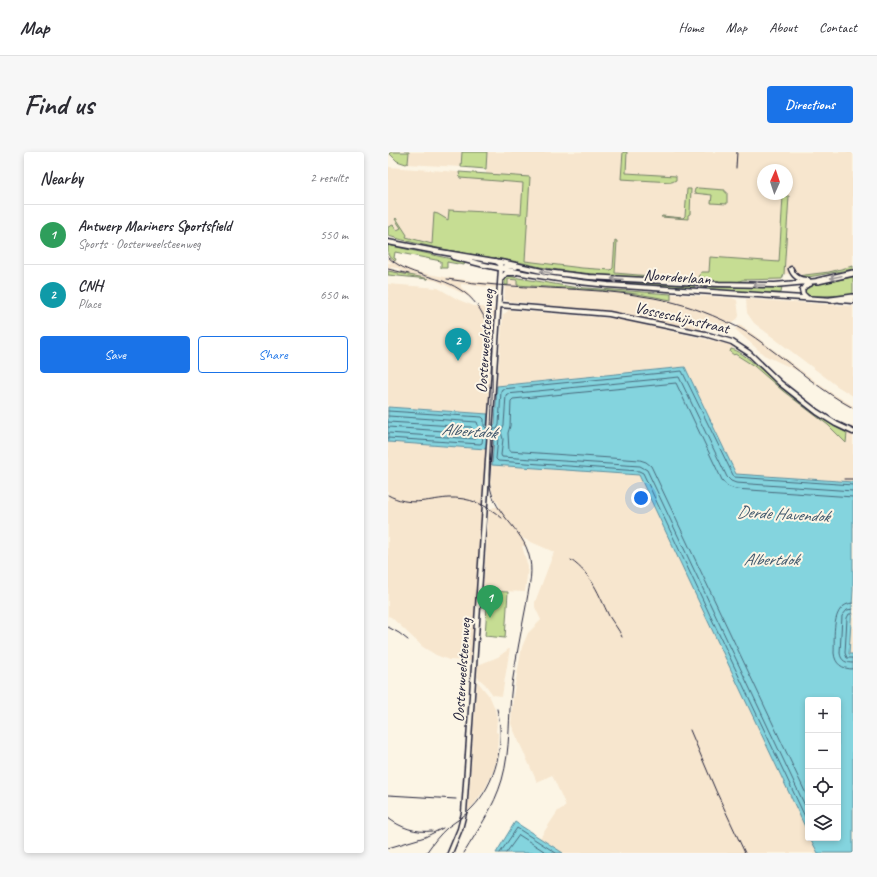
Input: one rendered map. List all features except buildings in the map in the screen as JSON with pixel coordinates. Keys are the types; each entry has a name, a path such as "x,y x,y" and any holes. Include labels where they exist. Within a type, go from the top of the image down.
{"highway":[{"name":"Noorderlaan","path":"818,281 853,273"},
{"path":"831,300 853,297"}],"main road":[{"name":"Noorderlaan","path":"388,242 436,252 501,269 581,283 853,301"},
{"name":"Noorderlaan","path":"436,252 496,261 528,268"},
{"name":"Oosterweelsteenweg","path":"450,853 460,829 464,813 501,280 500,264 496,261"},
{"name":"Noorderlaan","path":"501,269 509,266 589,277 698,284 775,284 818,281"},
{"path":"791,269 793,274 799,278 818,281"},
{"path":"501,280 506,273 521,273"},
{"path":"808,298 803,294 802,289 807,285 818,281"},
{"path":"697,291 698,284"},
{"name":"Vosseschijnstraat","path":"499,305 609,314 705,334 732,342 746,350 780,383 817,412 836,424 853,432"}],"shaded area":[{"path":"390,152 462,152 461,167 406,164 397,161"},
{"path":"487,152 853,152 853,266 806,275 784,274 781,280 696,279 561,269 432,244 388,232 388,167 486,174"},
{"path":"388,255 402,266 417,272 497,284 497,288 461,284 461,287 474,299 437,281 388,271 388,268 404,272 398,268 388,267 388,263 392,263 388,260"},
{"path":"508,279 518,280 518,285 621,292 670,300 671,294 732,298 737,300 739,316 722,332 704,328 703,330 614,312 507,301 504,299 505,285 507,284"},
{"path":"388,284 438,288 459,300 474,306 495,309 493,340 488,340 490,394 488,414 388,407"},
{"path":"746,299 853,306 853,396 837,386 754,323 747,313"},
{"path":"509,310 617,319 731,345 734,347 731,349 731,352 754,366 783,391 828,425 846,443 847,433 851,426 853,427 853,482 736,474 685,367 497,386 503,315"},
{"path":"739,325 827,390 853,406 853,409 832,396 800,372 764,355 735,329"},
{"path":"388,442 486,449 472,661 449,660 436,655 423,647 391,617 388,616"},
{"path":"492,465 639,475 805,827 805,841 812,841 818,853 563,853 540,838 558,811 566,806 552,775 537,782 511,724 513,696 522,647 528,633 541,620 535,607 535,602 554,552 522,538 527,546 522,546 528,567 525,592 483,590 489,510 494,507 500,507 495,500 490,482"},
{"path":"853,590 853,654 849,654"},
{"path":"510,648 502,696 493,695 485,684 477,677 478,665 498,657"},
{"path":"477,681 490,697 495,709 497,719 496,732 498,733 497,755 494,769 486,787 468,811"}],"green space":[{"path":"388,152 409,152 408,163 406,164 397,161"},
{"path":"462,152 487,152 486,169 461,167"},
{"path":"623,152 627,152 626,173 676,176 676,180 672,182 621,179"},
{"path":"459,172 530,177 525,261 611,270 613,268 615,240 617,241 615,273 650,276 648,278 588,274 552,269 417,244 388,236 388,227 393,225 397,230 401,228 395,219 396,218 407,235 406,237 432,244 434,213 448,220 449,210 521,214 523,183 460,178"},
{"path":"687,189 691,189 690,214 688,215 688,219 661,217 683,218 685,216"},
{"path":"695,189 725,190 725,192 727,192 727,204 711,203 712,195 694,193"},
{"path":"783,200 789,200 784,274 782,279 742,280 737,282 700,281 699,278 701,272 709,272 710,257 779,262"},
{"path":"388,245 465,263 464,265 447,262 447,268 441,268 441,261 395,252 395,261 388,255"},
{"path":"853,266 853,269 803,278 797,276 829,272"},
{"path":"511,267 563,277 694,286 695,288 603,283 542,275 510,269"},
{"path":"388,271 425,278 428,279 388,275"},
{"path":"507,276 572,287 671,294 671,300 614,291 517,285 517,280 508,279 508,285 505,285 505,279"},
{"path":"853,277 853,295 811,296 804,294 804,290 808,286"},
{"path":"782,286 781,293 751,293 700,289 701,287 775,288"},
{"path":"731,349 750,360 784,390 814,413 847,433 846,443 828,425 783,391 754,366 730,352"},
{"path":"488,591 508,592 505,638 485,636"}],"water":[{"name":"Albertdok","path":"685,367 736,474 853,482 853,590 849,654 853,654 853,853 818,853 812,841 841,841 841,697 805,697 805,827 639,475 492,465 494,438 487,437 486,449 388,442 388,407 488,414 487,425 495,425 497,386"},
{"path":"515,822 563,853 496,853"}],"railway":[{"path":"736,168 737,152"},
{"path":"388,257 396,264 414,272 441,280 464,292 477,305 486,321 490,332 492,348 489,475 491,489 500,511 527,548 531,566 530,583 512,684 505,768 495,800 464,853"},
{"path":"388,269 409,274"},
{"path":"447,279 498,285 603,291 654,298 694,308 736,326 746,332 820,387 853,408"},
{"path":"844,479 853,479"},
{"path":"388,495 396,499 411,502 448,498 470,500 490,509 502,518"},
{"path":"571,560 585,572 594,585 609,616 622,637"},
{"path":"388,627 408,640"},
{"path":"426,853 436,839 448,827 472,808 480,798 493,775 497,762 500,735 497,709"},
{"path":"690,730 745,853"},
{"path":"388,795 456,799"},
{"path":"388,818 398,825 409,829 432,831"},
{"path":"388,848 425,837 443,828"}],"place":[{"name":"CNH","path":"458,361"},
{"name":"Antwerp Mariners Sportsfield","path":"490,618"}],"water label":[{"name":"Derde Havendok","path":"783,514"}]}
